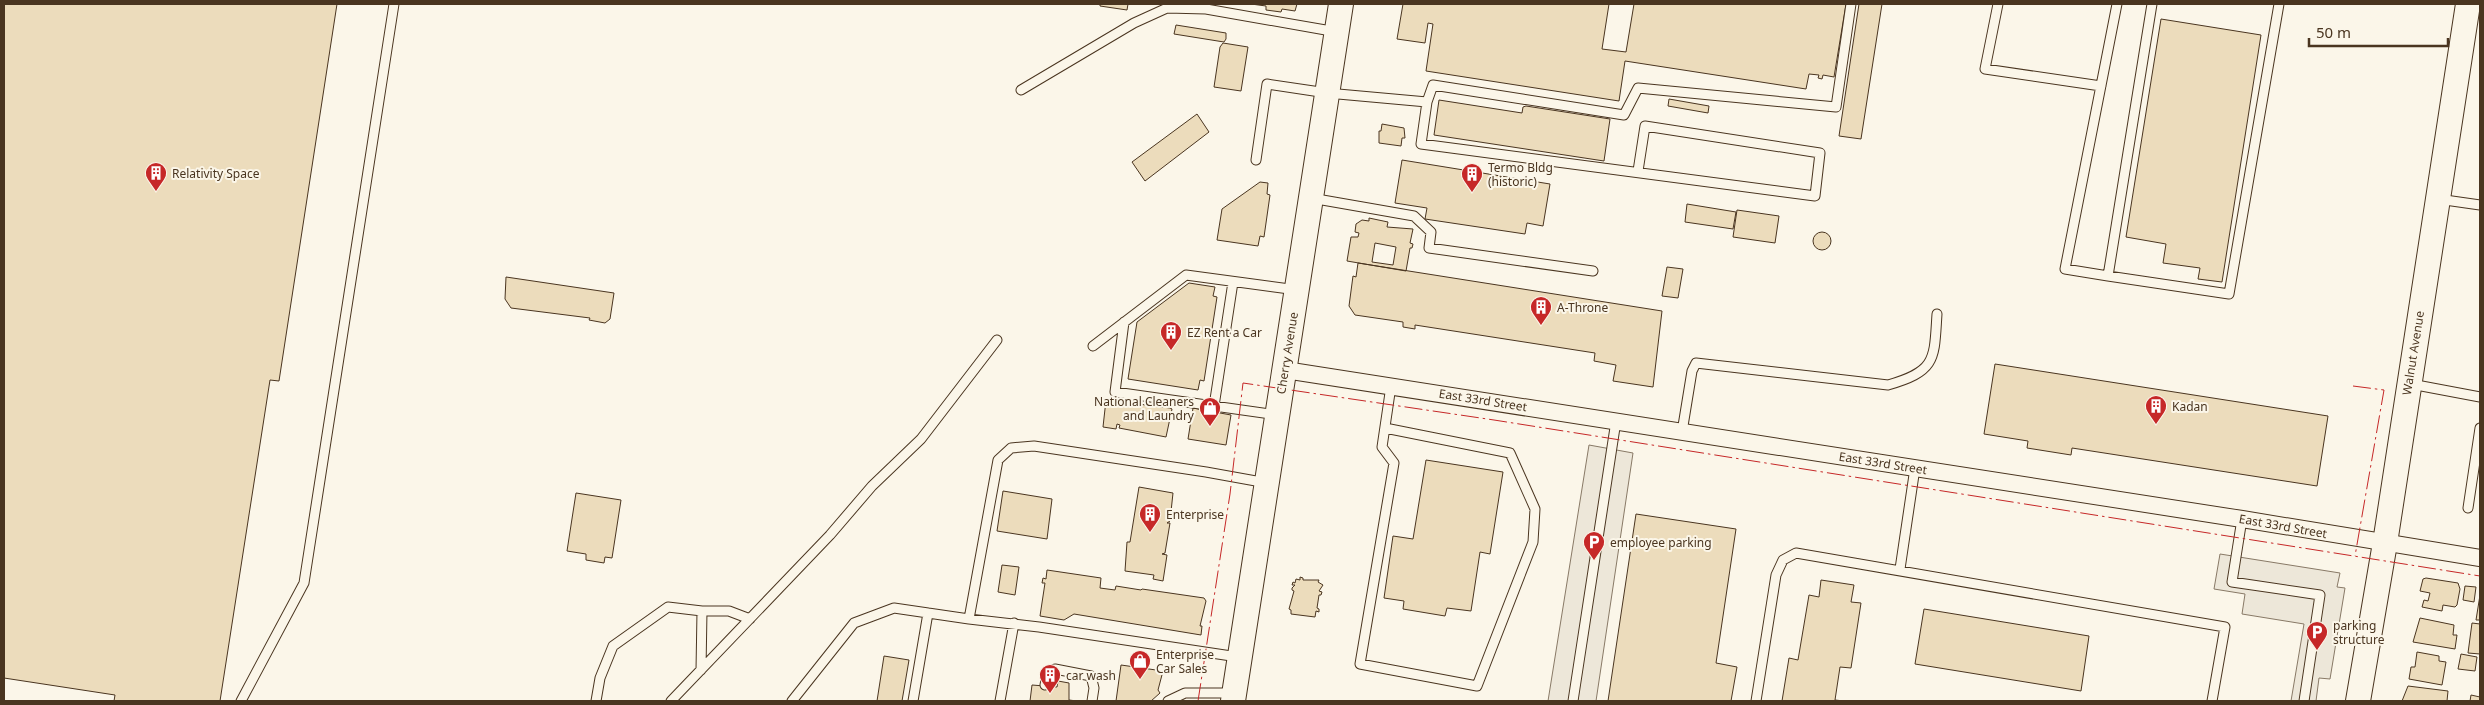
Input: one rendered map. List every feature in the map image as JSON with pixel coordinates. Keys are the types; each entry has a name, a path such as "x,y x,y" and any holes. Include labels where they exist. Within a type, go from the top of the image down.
{"main road":[{"name":"Cherry Avenue","path":"1234,697 1341,4"},
{"name":"Walnut Avenue","path":"2358,701 2385,543 2468,4"}],"street":[{"name":"East 33rd Street","path":"1285,370 2242,519 2480,558"}],"lane":[{"path":"241,701 304,583 394,4"},
{"path":"1638,171 1646,126 1820,153 1815,196 1638,171 1421,144 1427,102 1433,85 1624,115 1638,88 1836,107 1850,4"},
{"path":"1998,4 1985,69 2101,86"},
{"path":"2117,4 2064,269 2229,294 2279,4"},
{"path":"2108,276 2152,4"},
{"path":"1021,90 1134,23 1167,8 1206,9 1337,32"},
{"path":"1256,160 1267,84 1327,93 1427,102"},
{"path":"1311,198 1414,216 1431,232 1429,248 1593,271"},
{"path":"2437,198 2480,205"},
{"path":"1093,346 1186,275 1297,290"},
{"path":"1214,406 1233,282"},
{"path":"1682,432 1692,372 1696,363 1888,385 1909,379 1925,368 1935,355 1937,314"},
{"path":"1124,322 1116,392 1278,415"},
{"path":"671,701 830,535 872,486 921,439 997,340"},
{"path":"2408,384 2480,397"},
{"path":"1385,428 1510,453 1535,509 1533,542 1477,686 1360,664 1394,463 1382,446 1390,386"},
{"path":"1573,701 1616,421"},
{"path":"2468,508 2480,428"},
{"path":"969,619 998,460 1011,448 1034,446 1267,483"},
{"path":"1900,569 1915,468"},
{"path":"2242,519 2232,582 2320,595 2304,701"},
{"path":"1756,701 1776,575 1783,560 1796,553 1900,569 2225,627 2212,701"},
{"path":"596,701 600,678 613,646 668,607 702,611 728,611 750,619"},
{"path":"792,701 854,623 894,608 969,619 1014,623 1240,657"},
{"path":"701,670 702,611"},
{"path":"913,701 928,613"},
{"path":"1000,701 1014,623"},
{"path":"1045,685 1047,674 1054,668 1091,676 1094,688 1092,701"},
{"path":"1168,701 1185,692 1234,697"}],"shaded area":[{"name":"employee parking","path":"1589,445 1633,453 1596,701 1548,701"},
{"name":"parking structure","path":"2220,554 2340,573 2337,587 2345,588 2330,679 2319,678 2316,701 2291,701 2304,624 2242,614 2245,594 2214,589"}],"building":[{"name":"Relativity Space","path":"4,4 337,4 279,381 270,380 220,701 114,701 115,695 4,678"},
{"path":"1100,4 1128,4 1127,10 1100,6"},
{"path":"1251,4 1297,4 1295,11 1282,9 1281,12 1266,10 1266,6"},
{"path":"1403,4 1609,4 1602,49 1626,52 1634,4 1846,4 1834,77 1823,75 1822,79 1818,78 1819,75 1809,74 1806,89 1625,61 1619,101 1426,71 1433,24 1428,23 1425,43 1397,39"},
{"path":"1859,4 1882,4 1861,139 1839,136"},
{"path":"2161,19 2261,35 2222,282 2198,279 2200,268 2163,263 2166,244 2126,237"},
{"path":"1176,25 1226,33 1226,39 1224,42 1174,34"},
{"path":"1223,43 1248,47 1241,91 1214,87 1220,47"},
{"path":"1669,99 1709,106 1708,113 1668,106"},
{"path":"1439,100 1522,113 1523,107 1526,106 1610,119 1604,161 1434,135"},
{"path":"1197,114 1209,132 1145,181 1132,162"},
{"path":"1382,124 1404,128 1405,138 1402,138 1401,146 1379,143 1379,131 1381,131"},
{"name":"Termo Bldg (historic)","path":"1402,160 1550,184 1543,226 1527,223 1525,234 1425,219 1427,208 1395,203"},
{"path":"1260,182 1268,183 1267,194 1270,195 1264,237 1260,236 1258,246 1217,240 1222,209"},
{"path":"1687,204 1736,212 1733,229 1685,222"},
{"path":"1737,210 1779,216 1775,243 1733,237"},
{"path":"1369,218 1388,222 1387,227 1413,229 1410,243 1413,244 1412,248 1410,248 1406,271 1347,261 1351,237 1358,237 1359,233 1355,232 1356,224 1362,220 1369,221","holes":["1375,243 1396,247 1393,265 1372,262"]},
{"path":"1818,232 1826,232 1831,237 1829,248 1818,250 1813,245 1813,237"},
{"name":"A-Throne","path":"1358,263 1662,311 1653,387 1613,381 1616,365 1594,361 1595,353 1415,325 1415,329 1403,327 1403,322 1355,315 1349,306 1353,276 1356,277"},
{"path":"1667,267 1683,269 1678,298 1662,296"},
{"path":"506,277 614,293 610,319 605,323 589,320 590,318 511,308 505,299"},
{"name":"EZ Rent a Car","path":"1189,283 1215,287 1213,296 1217,297 1204,381 1200,380 1198,390 1128,379 1137,322"},
{"name":"Kadan","path":"1995,364 2328,416 2317,486 2072,448 2071,455 2027,448 2028,441 1984,434"},
{"path":"1106,400 1172,409 1166,437 1119,428 1120,425 1117,424 1116,429 1103,427"},
{"name":"National Cleaners and Laundry","path":"1193,408 1231,415 1226,445 1188,439"},
{"path":"1426,460 1503,472 1490,554 1480,552 1471,611 1447,608 1445,616 1403,609 1404,601 1384,598 1393,536 1413,539"},
{"name":"Enterprise","path":"1139,487 1173,493 1170,521 1167,523 1170,523 1165,553 1162,554 1167,555 1163,581 1153,579 1154,575 1125,571 1127,542 1130,542"},
{"path":"1003,491 1052,499 1047,539 997,531"},
{"path":"576,493 621,500 612,558 605,557 604,563 586,560 586,554 567,551"},
{"path":"1636,514 1736,529 1716,663 1737,667 1731,701 1608,701"},
{"path":"1002,565 1019,567 1015,595 998,592"},
{"path":"1047,570 1101,578 1100,588 1115,590 1116,586 1204,598 1206,601 1200,626 1202,626 1201,635 1074,614 1064,620 1040,616 1045,583 1042,583 1043,578 1046,579"},
{"path":"1300,577 1303,580 1319,580 1318,582 1323,585 1319,591 1322,592 1319,595 1317,608 1319,612 1316,611 1315,617 1291,614 1289,609 1294,591 1292,588 1295,585 1292,585 1293,582 1295,583 1296,579 1300,580"},
{"path":"2423,579 2458,583 2460,589 2457,605 2455,607 2443,605 2442,611 2422,607 2424,600 2428,601 2430,593 2420,591"},
{"path":"1821,580 1854,585 1851,602 1861,603 1851,668 1840,667 1835,700 1844,701 1782,701 1789,658 1798,660 1809,595 1819,597"},
{"path":"2465,586 2476,587 2474,602 2463,600"},
{"path":"2480,595 2480,620 2476,620"},
{"path":"1924,609 2089,636 2081,691 1915,664"},
{"path":"2420,618 2454,625 2453,635 2457,635 2455,649 2413,642"},
{"path":"2472,623 2480,624 2480,654 2468,653"},
{"path":"2417,652 2439,656 2439,661 2446,662 2442,685 2409,679 2411,667 2415,667"},
{"path":"2461,654 2477,657 2475,671 2458,669"},
{"path":"884,656 909,660 902,701 877,701"},
{"name":"Enterprise Car Sales","path":"1121,665 1163,671 1158,690 1160,693 1151,701 1116,701"},
{"name":"car wash","path":"1058,681 1069,683 1069,700 1077,701 1030,701 1032,685 1057,687"},
{"path":"2408,686 2448,691 2447,701 2402,701"},
{"path":"2471,695 2480,697 2480,701 2470,701"}],"power":[{"path":"1198,701 1230,494 1243,383 1494,420 2480,576"},
{"path":"2353,386 2384,390 2355,556"}],"place":[{"name":"Relativity Space","path":"156,192"},
{"name":"Termo Bldg (historic)","path":"1472,193"},
{"name":"A-Throne","path":"1541,326"},
{"name":"EZ Rent a Car","path":"1171,351"},
{"name":"Kadan","path":"2156,425"},
{"name":"National Cleaners and Laundry","path":"1210,427"},
{"name":"Enterprise","path":"1150,533"},
{"name":"employee parking","path":"1594,561"},
{"name":"parking structure","path":"2317,651"},
{"name":"Enterprise Car Sales","path":"1140,680"},
{"name":"car wash","path":"1050,694"}]}
